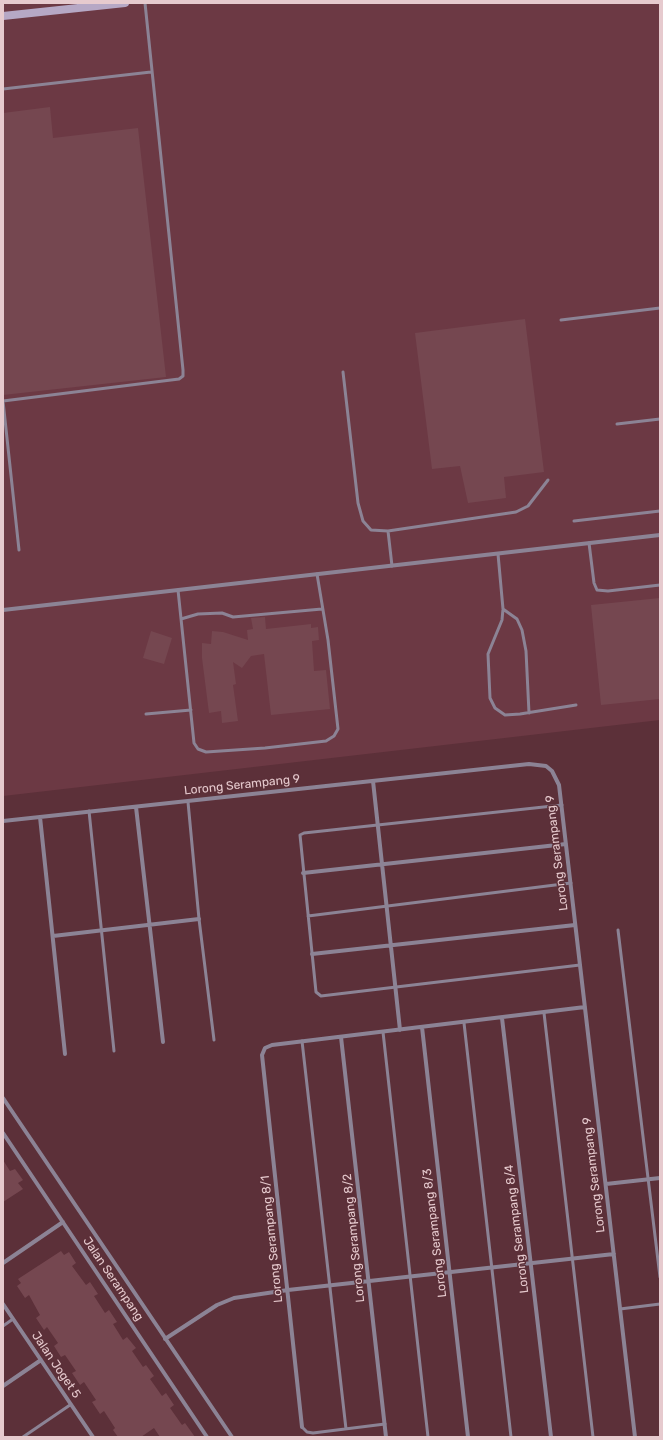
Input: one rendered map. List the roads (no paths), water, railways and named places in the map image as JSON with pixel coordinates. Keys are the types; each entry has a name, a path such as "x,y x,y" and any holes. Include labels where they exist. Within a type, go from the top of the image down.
{"street":[{"path":"3,16 89,5 125,3"},
{"path":"3,610 660,535"},
{"name":"Lorong Serampang 9","path":"3,821 539,764 546,766 555,777 559,785 562,805 635,1437"},
{"path":"373,781 400,1030"},
{"path":"136,807 148,926 163,1042"},
{"path":"40,817 65,1054"},
{"path":"303,873 566,844"},
{"path":"53,936 102,932 199,919"},
{"path":"312,954 575,925"},
{"path":"302,1041 464,1023 585,1007"},
{"name":"Lorong Serampang 8/4","path":"502,1018 551,1437"},
{"name":"Lorong Serampang 8/3","path":"422,1027 468,1437"},
{"name":"Lorong Serampang 8/2","path":"341,1037 386,1437"},
{"name":"Lorong Serampang 8/1","path":"302,1041 272,1044 265,1048 262,1055 302,1427"},
{"path":"3,1098 165,1340 232,1437"},
{"name":"Jalan Serampang","path":"3,1133 207,1437"},
{"path":"606,1184 660,1178"},
{"path":"3,1263 63,1222"},
{"path":"165,1340 226,1301 234,1298 288,1290 614,1254"},
{"name":"Jalan Joget 5","path":"3,1304 93,1437"},
{"path":"3,1386 41,1360"}],"lane":[{"path":"19,550 3,401 179,380 182,376 183,370 145,3"},
{"path":"3,89 151,72"},
{"path":"561,320 660,308"},
{"path":"343,372 358,503 363,520 371,530 388,530 516,512 528,506 548,480"},
{"path":"617,424 660,419"},
{"path":"574,521 660,511"},
{"path":"388,530 392,566"},
{"path":"589,543 594,583 597,590 608,591 660,585"},
{"path":"498,554 503,609 500,629 491,643 488,654 490,698 495,708 505,715 529,713 576,705"},
{"path":"178,590 194,743 198,749 206,752 265,748 318,742 334,736 338,729 328,640 317,574"},
{"path":"181,620 198,614 222,613 233,617 322,609"},
{"path":"503,609 517,619 522,630 526,651 529,713"},
{"path":"146,714 191,710"},
{"path":"188,802 199,919 214,1040"},
{"path":"562,805 378,824 304,833 300,835 312,954 318,995 321,996 580,965"},
{"path":"89,811 114,1051"},
{"path":"308,916 571,883"},
{"path":"618,930 660,1277"},
{"path":"544,1013 593,1437"},
{"path":"464,1023 511,1437"},
{"path":"383,1032 428,1437"},
{"path":"302,1041 346,1429"},
{"path":"620,1309 660,1304"},
{"path":"3,1326 13,1319"},
{"path":"23,1437 70,1405"},
{"path":"302,1427 307,1432 313,1433 385,1424"}]}
